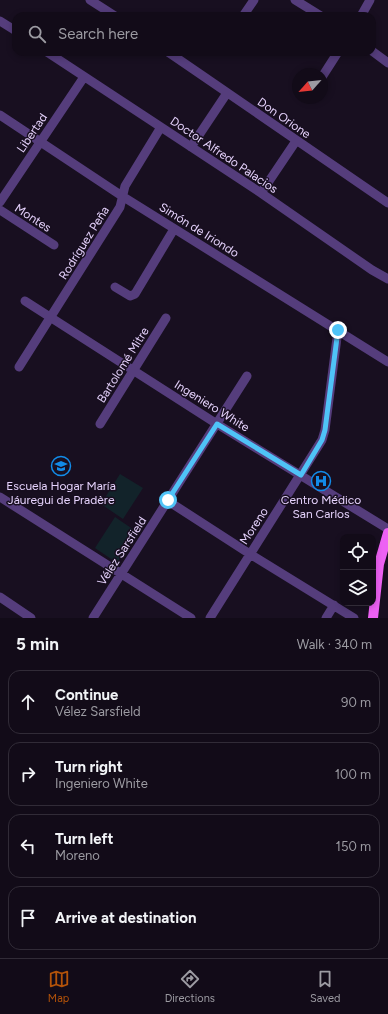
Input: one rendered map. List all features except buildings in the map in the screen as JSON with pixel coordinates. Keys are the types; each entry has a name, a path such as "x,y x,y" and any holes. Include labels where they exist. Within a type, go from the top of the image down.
{"main road":[{"path":"373,618 379,564 388,533"}],"street":[{"path":"90,0 109,12"},
{"path":"246,12 254,0"},
{"path":"295,0 314,12"},
{"path":"363,12 370,0"},
{"path":"1,23 12,29"},
{"path":"376,54 388,63"},
{"name":"Doctor Alfredo Palacios","path":"53,56 261,193 372,270 388,278"},
{"name":"Don Orione","path":"174,56 388,203"},
{"path":"328,68 335,56"},
{"name":"Libertad","path":"0,202 84,77"},
{"path":"191,147 227,93"},
{"name":"Simón de Iriondo","path":"0,115 122,196 388,362"},
{"name":"Rodríguez Peña","path":"19,367 120,207 125,186 161,127"},
{"path":"261,193 296,141"},
{"name":"Montes","path":"0,210 54,245"},
{"path":"115,287 130,296 135,294 174,229"},
{"name":"Ingeniero White","path":"25,301 217,424 388,529"},
{"name":"Bartolomé Mitre","path":"100,424 166,318"},
{"name":"Moreno","path":"210,618 322,440 325,430 338,330"},
{"name":"Vélez Sarsfield","path":"93,618 247,376"},
{"path":"0,497 191,618"},
{"path":"168,500 250,554 354,618"},
{"path":"0,597 32,618"},
{"path":"326,618 334,605"}],"shaded area":[{"path":"120,474 143,488 123,519 101,504"},
{"path":"115,517 137,532 117,563 95,548"}],"place":[{"name":"Escuela Hogar María Jáuregui de Pradère","path":"61,466"},
{"name":"Centro Médico San Carlos","path":"321,481"}],"route":[{"path":"168,500 217,424 301,475 322,440 325,430 338,330"}]}
